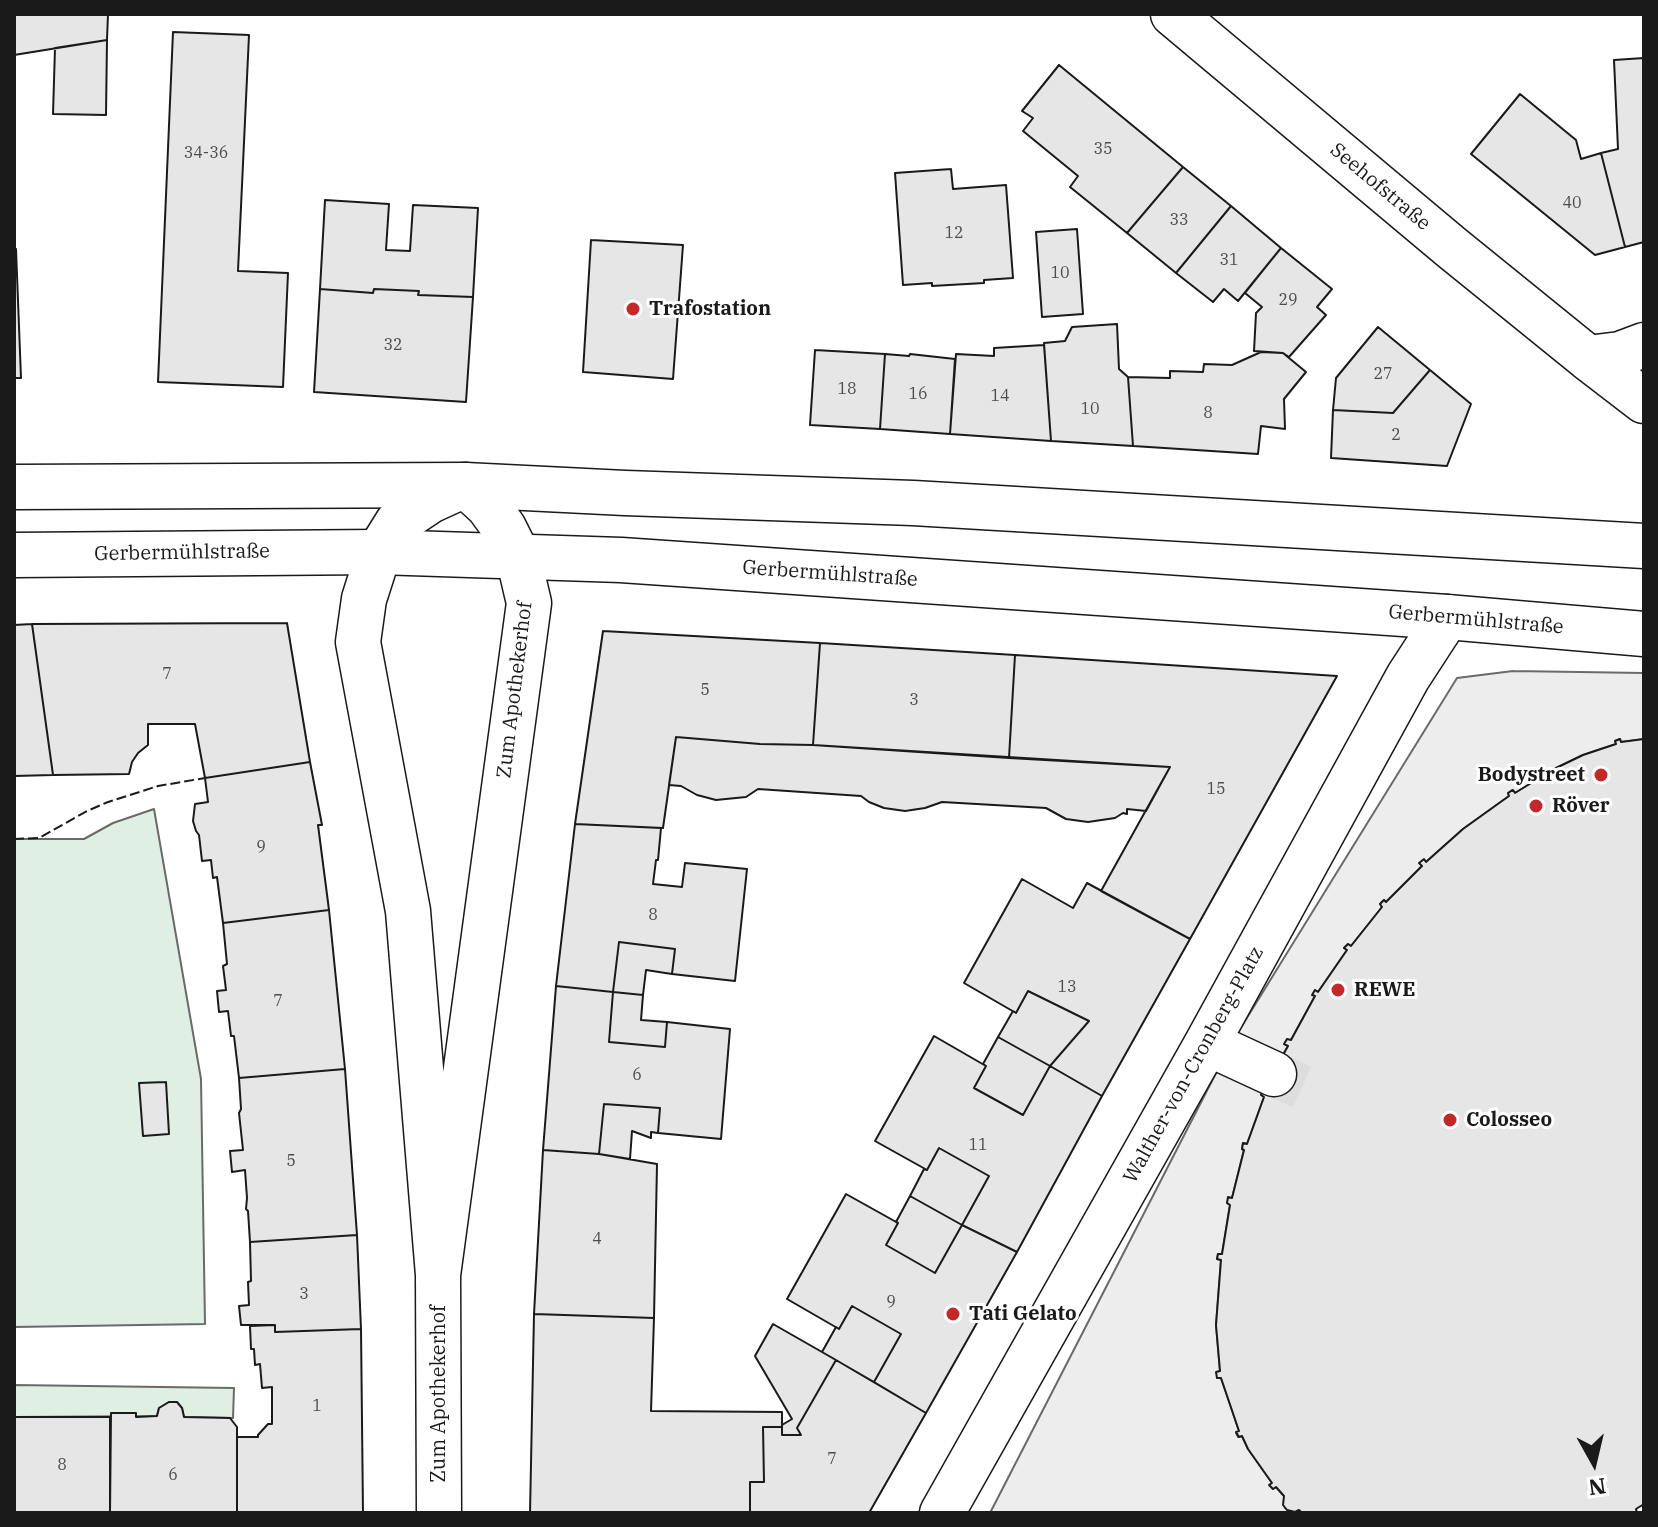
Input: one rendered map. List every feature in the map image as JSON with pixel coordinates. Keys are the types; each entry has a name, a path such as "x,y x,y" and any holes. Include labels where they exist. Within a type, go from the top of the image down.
{"street":[{"name":"Seehofstraße","path":"1173,14 1439,237 1644,401"},
{"path":"1588,358 1620,354 1644,345"},
{"path":"14,487 465,485 929,504 1644,546"},
{"name":"Zum Apothekerhof","path":"438,1275 529,603 518,556 504,528 488,506 465,485 430,501 397,523 379,552 364,599 358,642 408,911 438,1275 439,1513"},
{"name":"Gerbermühlstraße","path":"14,555 379,552 637,561 1447,617 1644,634"},
{"name":"Walther-von-Cronberg-Platz","path":"942,1513 1207,1043 1408,677 1447,617"},
{"path":"1207,1043 1274,1074"}],"green space":[{"path":"154,809 201,1079 205,1324 14,1327 14,839 84,839 113,823"},
{"path":"14,1385 234,1388 233,1418 184,1417 177,1403 169,1402 159,1408 157,1416 14,1417"}],"shaded area":[{"path":"1513,671 1644,673 1644,739 1621,742 1620,739 1615,741 1616,744 1554,769 1515,793 1512,790 1509,796 1463,829 1426,862 1424,860 1422,866 1386,902 1384,900 1380,904 1382,907 1351,946 1348,944 1344,948 1347,950 1318,992 1315,990 1315,996 1291,1040 1285,1044 1288,1046 1261,1094 1264,1097 1247,1144 1243,1143 1232,1198 1227,1203 1230,1205 1222,1254 1218,1254 1217,1259 1221,1260 1216,1325 1220,1371 1217,1372 1239,1431 1236,1433 1238,1437 1242,1436 1273,1489 1276,1487 1284,1496 1285,1508 1302,1513 990,1513 1232,1042 1457,678"}],"building":[{"path":"14,14 108,14 107,40 14,55"},
{"path":"173,32 249,35 238,271 288,273 283,387 158,382"},
{"path":"107,40 106,115 53,114 55,48"},
{"path":"1644,58 1644,242 1625,247 1601,153 1618,149 1614,60"},
{"path":"1059,65 1183,167 1127,233 1070,187 1078,176 1023,131 1033,118 1022,111"},
{"path":"1520,94 1576,140 1581,159 1601,153 1625,247 1595,255 1471,154"},
{"path":"1183,167 1231,206 1176,273 1127,233"},
{"path":"951,169 953,189 1006,185 1013,278 984,280 984,283 903,285 895,173"},
{"path":"325,200 389,204 386,250 410,251 413,205 478,208 473,297 418,295 419,291 374,289 373,293 320,289"},
{"path":"1231,206 1281,248 1238,301 1224,289 1213,302 1176,273"},
{"path":"1077,229 1083,314 1042,317 1036,232"},
{"name":"Trafostation","path":"591,240 683,245 673,379 583,372"},
{"path":"1281,248 1332,289 1317,307 1326,315 1289,357 1283,353 1254,351 1256,313 1262,307 1245,293"},
{"path":"16,249 21,378 14,378"},
{"path":"320,289 373,293 374,289 419,291 418,295 473,297 466,402 314,392"},
{"path":"1117,324 1119,369 1128,377 1133,446 1051,441 1044,343 1065,341 1072,327"},
{"path":"1378,327 1430,370 1393,413 1333,410 1336,378"},
{"path":"1044,345 1051,441 950,434 956,354 994,356 994,348"},
{"path":"815,350 885,354 880,429 810,425"},
{"path":"1261,352 1283,353 1306,372 1284,399 1285,429 1261,426 1258,454 1133,446 1128,377 1170,378 1170,371 1203,372 1204,364 1232,365"},
{"path":"885,354 955,359 950,434 880,429"},
{"path":"1430,370 1471,404 1447,466 1331,458 1333,410 1393,413"},
{"path":"287,623 310,762 205,778 195,724 148,724 148,745 132,762 129,774 53,775 32,624"},
{"path":"32,624 53,775 14,776 14,625"},
{"path":"603,631 820,643 813,745 676,737 663,828 575,824"},
{"path":"820,643 1015,655 1009,758 813,745"},
{"path":"1015,655 1337,676 1190,939 1101,891 1170,767 1009,758"},
{"path":"676,737 1170,767 1146,811 1127,809 1127,814 1115,818 1088,822 1066,819 1046,808 942,802 905,811 884,808 861,796 758,789 746,797 716,800 697,795 681,786 669,785"},
{"name":"Colosseo","path":"1620,739 1621,742 1644,739 1644,1504 1636,1509 1637,1513 1302,1513 1287,1510 1283,1505 1284,1496 1276,1487 1273,1489 1269,1485 1272,1483 1242,1436 1239,1437 1236,1432 1239,1431 1221,1378 1217,1378 1216,1372 1220,1371 1216,1325 1221,1260 1217,1259 1218,1254 1222,1254 1230,1205 1227,1203 1228,1197 1232,1198 1243,1143 1247,1144 1264,1097 1261,1095 1288,1046 1284,1044 1287,1039 1291,1040 1315,996 1312,995 1315,990 1318,992 1347,950 1344,948 1348,944 1351,946 1382,907 1380,904 1384,900 1386,902 1422,866 1419,863 1424,859 1426,862 1463,829 1509,796 1508,793 1513,790 1515,793 1554,769 1616,744 1615,741"},
{"path":"310,762 322,825 318,825 329,910 223,923 217,877 213,878 211,860 202,861 199,835 193,821 195,804 208,802 205,778"},
{"path":"575,824 661,828 653,884 682,887 685,863 747,869 735,981 672,974 675,949 619,942 613,992 556,986"},
{"path":"1022,879 1073,908 1087,883 1190,939 1102,1096 1050,1066 1089,1021 1028,991 1016,1013 964,983"},
{"path":"329,910 345,1069 239,1078 228,1011 219,1012 217,991 226,990 223,923"},
{"path":"619,942 675,949 672,974 646,970 643,995 613,992"},
{"path":"556,986 613,992 609,1042 665,1047 667,1022 730,1029 721,1139 658,1133 660,1108 604,1104 599,1154 543,1150"},
{"path":"1028,991 1089,1021 1050,1066 998,1037"},
{"path":"613,992 643,995 641,1020 667,1022 665,1047 609,1042"},
{"path":"934,1036 986,1066 974,1088 1023,1115 1050,1066 1102,1096 1017,1252 962,1225 989,1176 939,1148 927,1170 875,1141"},
{"path":"998,1037 1050,1066 1023,1115 974,1088"},
{"path":"345,1069 357,1235 250,1242 245,1170 232,1172 230,1151 243,1150 239,1078"},
{"path":"166,1082 169,1134 143,1136 139,1083"},
{"path":"604,1104 660,1108 658,1133 651,1132 651,1138 632,1131 630,1159 599,1154"},
{"path":"939,1148 989,1176 962,1225 910,1196"},
{"path":"543,1150 599,1154 657,1164 654,1318 534,1314"},
{"path":"846,1194 898,1223 886,1245 935,1273 962,1225 1017,1252 926,1413 874,1382 901,1334 852,1306 839,1329 787,1299"},
{"path":"910,1196 962,1225 935,1273 886,1245"},
{"path":"357,1235 361,1329 275,1332 275,1325 241,1325 239,1306 249,1305 250,1242"},
{"path":"852,1306 901,1334 874,1382 822,1352"},
{"path":"534,1314 654,1318 651,1411 782,1412 782,1427 763,1427 764,1482 750,1482 750,1513 530,1513"},
{"path":"773,1324 836,1360 797,1428 801,1435 782,1435 782,1425 792,1419 755,1356"},
{"path":"275,1325 275,1332 361,1329 363,1513 237,1513 237,1437 258,1437 268,1424 272,1424 272,1387 262,1388 260,1364 255,1365 254,1349 251,1349 250,1326"},
{"path":"836,1360 926,1413 869,1513 750,1513 750,1482 764,1482 763,1427 782,1427 782,1435 801,1435 797,1428"},
{"path":"169,1402 177,1402 184,1417 230,1418 237,1427 237,1513 110,1513 111,1413 157,1416 159,1408"},
{"path":"14,1417 110,1417 110,1513 14,1513"}],"tunnel":[{"path":"1274,1074 1302,1087"}],"fence":[{"path":"14,839 39,838 87,811 158,786 205,778"}],"place":[{"name":"Trafostation","path":"633,309"},
{"name":"Bodystreet","path":"1601,775"},
{"name":"Röver","path":"1536,806"},
{"name":"REWE","path":"1338,990"},
{"name":"Colosseo","path":"1450,1120"},
{"name":"Tati Gelato","path":"953,1314"}]}
